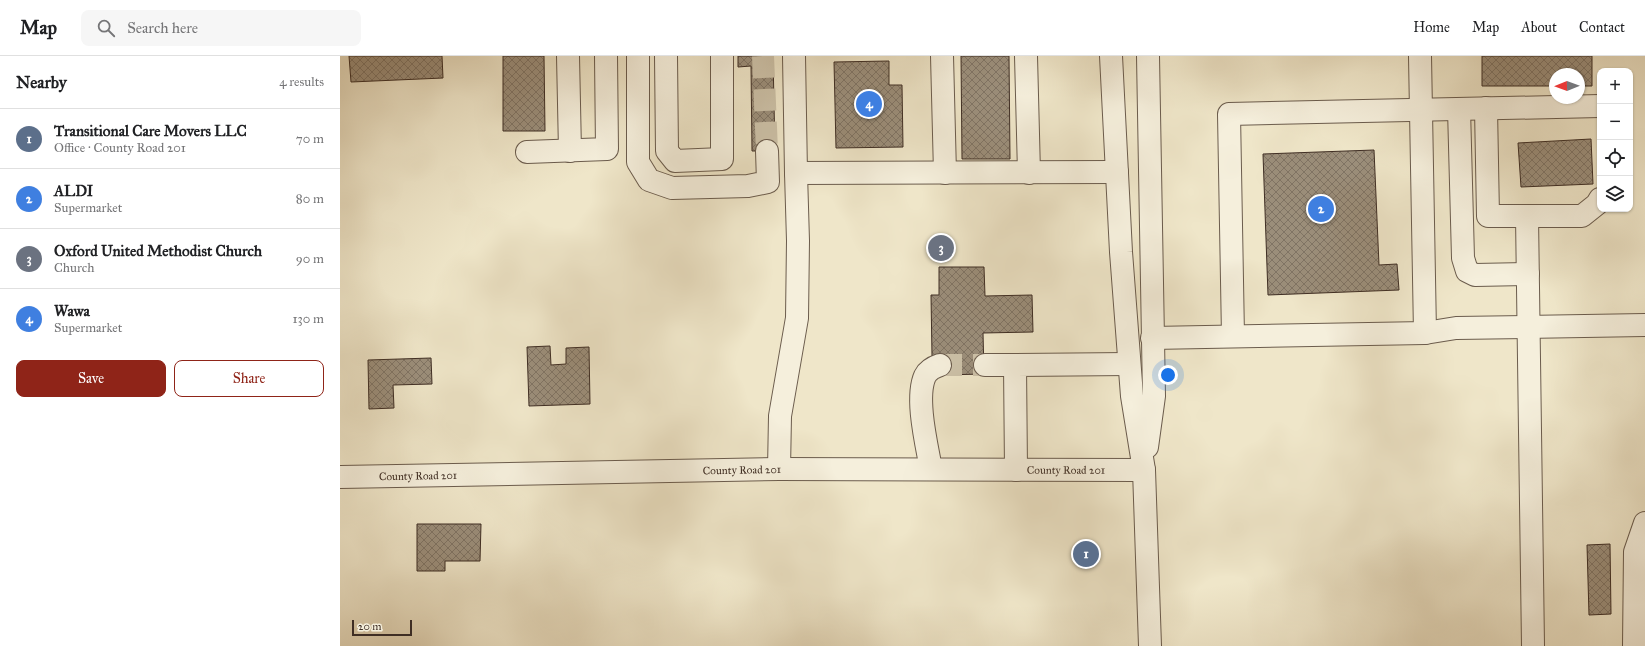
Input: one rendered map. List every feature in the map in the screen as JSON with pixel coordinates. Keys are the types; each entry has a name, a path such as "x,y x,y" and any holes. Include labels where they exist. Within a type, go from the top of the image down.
{"street":[{"path":"568,56 570,150"},
{"path":"527,152 607,149 606,56"},
{"path":"638,56 638,162 649,180 672,188 748,186 768,182 766,151"},
{"path":"666,56 667,151 675,161 722,159 722,56"},
{"path":"779,469 780,416 797,318 798,241 794,56"},
{"path":"942,56 945,173"},
{"path":"1026,56 1029,173"},
{"path":"1111,56 1129,364 1132,396 1144,470 1150,646"},
{"path":"1144,470 1154,396 1148,56"},
{"path":"1420,56 1425,333"},
{"path":"1232,336 1229,114 1597,106"},
{"path":"1486,108 1488,216 1582,216 1597,204"},
{"path":"1459,109 1463,258 1467,271 1475,275 1528,274"},
{"path":"796,173 1117,172"},
{"path":"1527,216 1533,646"},
{"path":"1152,338 1425,333 1456,328 1645,325"},
{"path":"986,365 1016,366 1129,364"},
{"path":"931,469 922,415 924,377 928,371 940,365"},
{"path":"1016,366 1016,470"},
{"name":"County Road 201","path":"340,477 779,469 1144,470"},
{"path":"1634,646 1635,552 1645,523"}],"building":[{"path":"349,56 442,56 443,78 351,82"},
{"path":"503,56 544,56 545,131 503,131"},
{"path":"738,56 773,56 775,151 752,151 751,66 738,67"},
{"path":"961,56 1009,56 1010,159 962,159"},
{"path":"1482,56 1592,56 1592,86 1585,86 1585,68 1549,68 1549,86 1482,86"},
{"path":"889,61 889,85 902,85 903,147 836,148 834,62"},
{"path":"1591,139 1593,184 1521,187 1518,143"},
{"path":"1374,150 1379,265 1397,264 1399,290 1268,295 1263,154"},
{"path":"939,267 984,267 985,296 1032,295 1033,332 983,333 984,374 941,375 940,355 932,356 931,295 939,295"},
{"path":"550,346 551,365 566,364 566,348 589,347 590,404 529,406 527,347"},
{"path":"431,358 432,384 393,385 394,408 369,409 368,360"},
{"path":"417,524 481,524 480,561 445,561 445,571 417,571"},
{"path":"1610,544 1611,614 1589,615 1587,545"}],"tunnel":[{"path":"763,56 767,151"},
{"path":"940,365 985,365"}],"place":[{"name":"Wawa","path":"869,104"},
{"name":"ALDI","path":"1321,209"},
{"name":"Oxford United Methodist Church","path":"941,248"},
{"name":"Transitional Care Movers LLC","path":"1086,554"}]}
